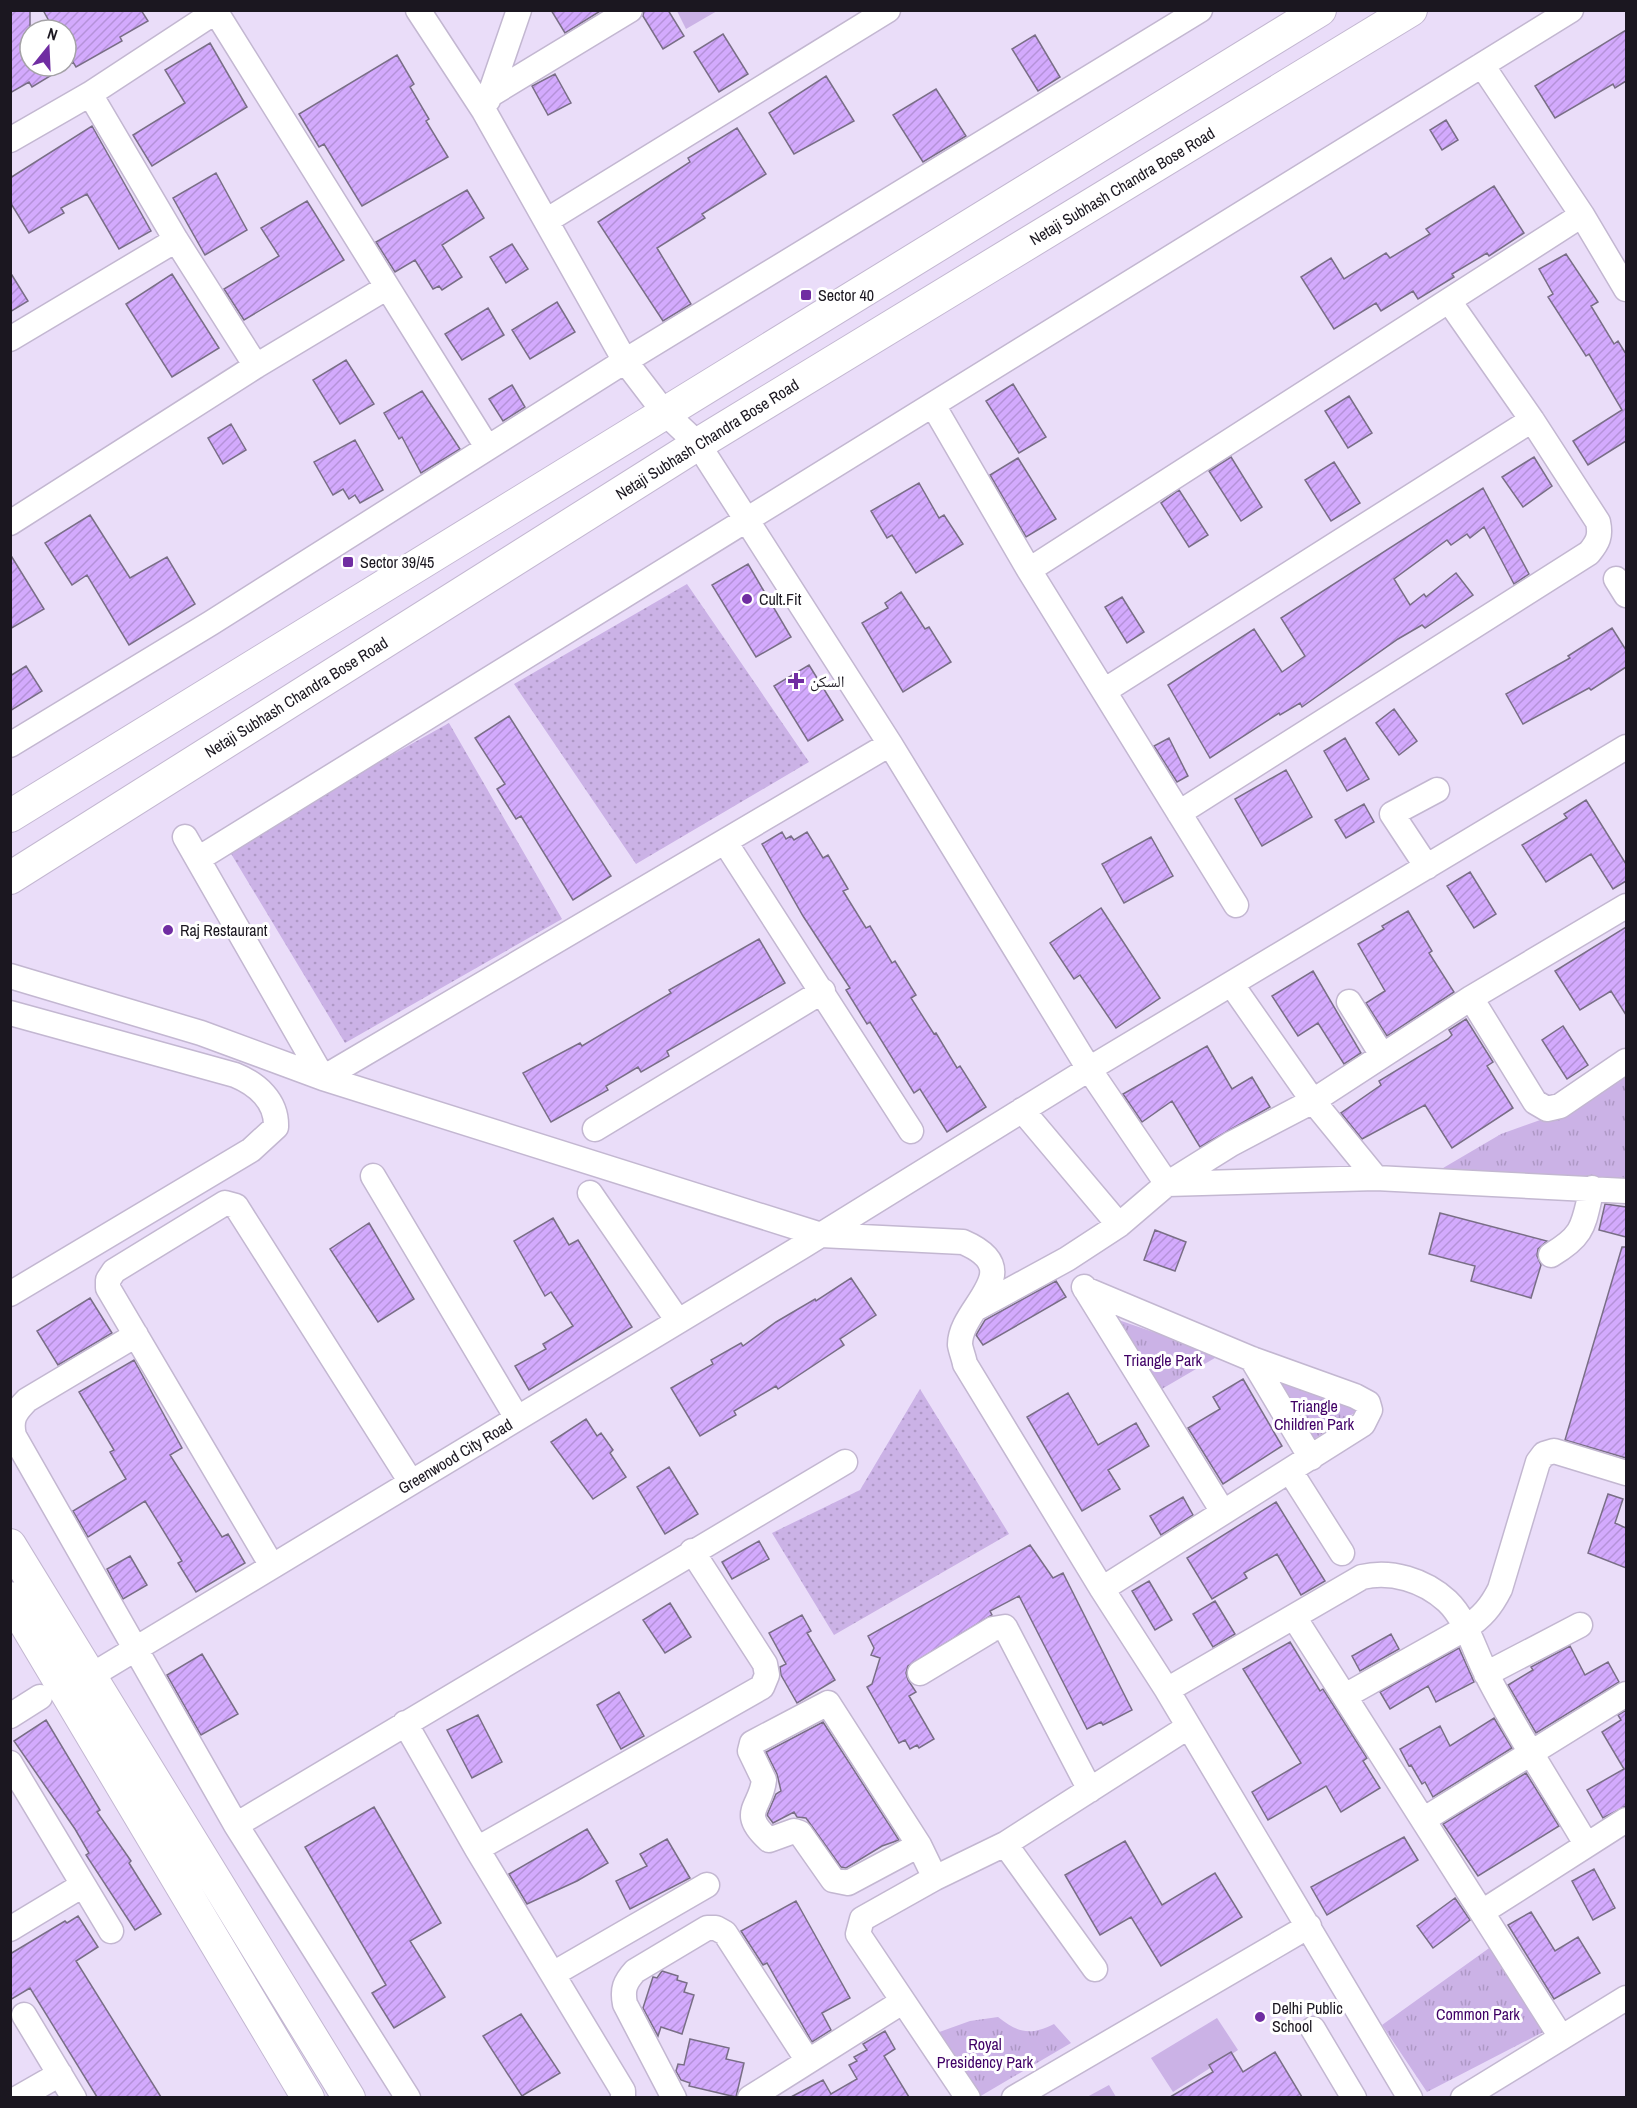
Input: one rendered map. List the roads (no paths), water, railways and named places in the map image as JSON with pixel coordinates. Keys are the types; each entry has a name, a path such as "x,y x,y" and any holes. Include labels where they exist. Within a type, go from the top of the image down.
{"main road":[{"path":"10,816 1320,10"},
{"name":"Netaji Subhash Chandra Bose Road","path":"10,878 698,444 1411,10"},
{"path":"10,1545 89,1677 208,1898 308,2097"},
{"path":"10,1598 208,1898 349,2097"}],"street":[{"path":"418,10 487,103 546,221 625,361 664,412 698,444 890,744 1089,1069 1167,1184"},
{"path":"487,103 519,10"},
{"path":"487,103 630,10"},
{"path":"546,221 888,10"},
{"path":"10,745 211,622 625,361 1200,10"},
{"path":"198,859 1571,10"},
{"path":"10,140 90,94 217,11 386,288 487,447"},
{"path":"1482,65 1582,215 1626,289"},
{"path":"90,94 176,240 256,366"},
{"path":"1029,570 1582,215"},
{"path":"10,339 176,240"},
{"path":"10,523 256,366 386,288"},
{"path":"1179,813 1589,553 1600,533 1598,522 1532,420 1449,301"},
{"path":"933,405 1029,570 1236,904"},
{"path":"1104,691 1532,420"},
{"path":"323,1078 890,744"},
{"name":"Greenwood City Road","path":"89,1677 821,1235 1089,1069 1626,747"},
{"path":"1427,867 1392,814 1437,790"},
{"path":"185,837 323,1078"},
{"path":"725,842 911,1131"},
{"path":"979,1307 1067,1259 1119,1225 1167,1184 1231,1144 1313,1101 1471,998 1626,906"},
{"path":"10,976 201,1033 323,1078 821,1235 963,1242 983,1251 992,1267 988,1288 979,1307 966,1325 960,1345 965,1364 1102,1589 1167,1690 1309,1926 1408,2097"},
{"path":"1232,985 1313,1101 1376,1178"},
{"path":"595,1129 823,991"},
{"path":"1471,998 1535,1102 1547,1109 1560,1106 1626,1060"},
{"path":"1349,1002 1382,1055"},
{"path":"10,1013 248,1080 267,1097 276,1118 276,1127 251,1150 11,1293"},
{"path":"248,1080 258,1054"},
{"path":"1022,1110 1119,1225"},
{"path":"373,1176 518,1418"},
{"path":"1167,1184 1376,1178 1626,1191"},
{"path":"1551,1255 1572,1243 1578,1235 1592,1188"},
{"path":"590,1193 678,1321"},
{"path":"272,1566 108,1288 108,1280 114,1271 225,1203 236,1206 411,1482"},
{"path":"1067,1259 1223,1512"},
{"path":"1085,1289 1252,1359 1355,1396 1368,1403 1370,1410 1363,1424 1102,1589"},
{"path":"136,1335 27,1400 15,1411 11,1424 14,1436 236,1825 408,2097"},
{"path":"1252,1359 1311,1458"},
{"path":"1345,1696 1466,1628 1486,1612 1500,1589 1538,1462 1544,1454 1554,1451 1626,1473"},
{"path":"236,1825 692,1551 845,1462"},
{"path":"1290,1471 1342,1553"},
{"path":"477,1849 762,1687 767,1675 765,1664 692,1551"},
{"path":"1167,1690 1362,1577 1380,1574 1407,1579 1427,1588 1447,1602 1466,1628 1486,1674 1586,1844"},
{"path":"1294,1617 1561,2037"},
{"path":"1486,1674 1580,1625"},
{"path":"920,1673 993,1629 1005,1627 1090,1790"},
{"path":"1423,1820 1626,1694"},
{"path":"10,1716 40,1697"},
{"path":"919,1845 848,1883 839,1884 833,1880 800,1833 794,1831 769,1840 753,1818 753,1808 764,1780 750,1751 752,1743 828,1703 919,1845 935,1878"},
{"path":"405,1723 477,1849 623,2091 623,2097"},
{"path":"968,2097 858,1934 858,1926 862,1918 935,1878 1005,1844 1188,1727"},
{"path":"10,1763 111,1931"},
{"path":"1482,1912 1586,1844 1626,1821"},
{"path":"1005,1844 1095,1969"},
{"path":"12,1924 83,1885"},
{"path":"553,1974 706,1885"},
{"path":"1014,2097 1309,1926"},
{"path":"674,2097 625,2004 623,1991 627,1979 635,1971 707,1928 716,1928 725,1933 808,2061"},
{"path":"1463,2097 1626,1998"},
{"path":"750,2097 902,2002"},
{"path":"24,2015 74,2097"},
{"path":"1313,2029 1354,2097"},
{"path":"18,2097 60,2074"}],"place":[{"name":"Sector 40","path":"806,295"},
{"name":"Sector 39/45","path":"348,562"},
{"name":"Cult.Fit","path":"747,599"},
{"name":"السكن","path":"796,681"},
{"name":"Raj Restaurant","path":"168,930"},
{"name":"Delhi Public School","path":"1260,2017"}],"park label":[{"name":"Triangle Park","path":"1163,1360"},
{"name":"Triangle Children Park","path":"1314,1415"},
{"name":"Common Park","path":"1478,2014"},
{"name":"Royal Presidency Park","path":"985,2053"}]}
